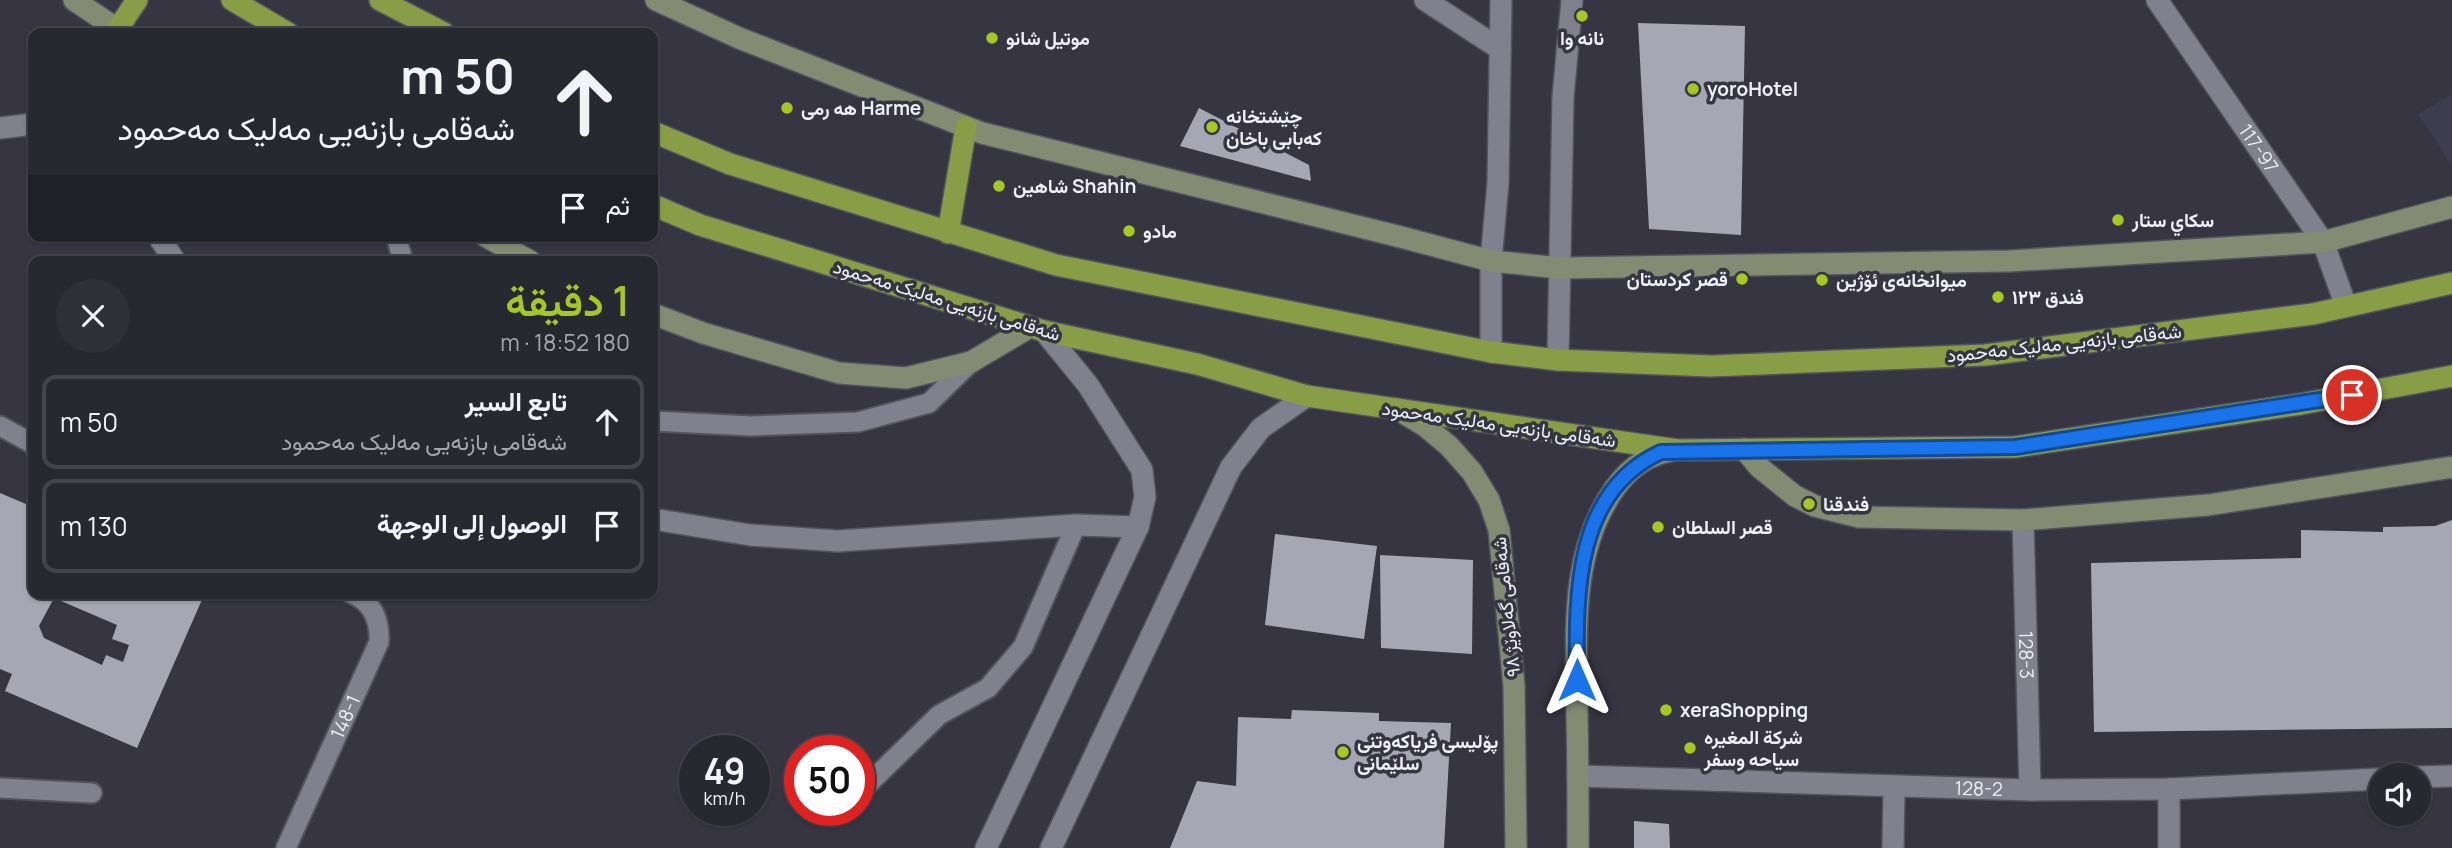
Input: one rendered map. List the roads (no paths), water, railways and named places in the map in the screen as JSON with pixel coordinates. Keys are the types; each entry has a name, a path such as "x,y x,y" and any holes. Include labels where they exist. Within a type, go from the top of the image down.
{"highway":[{"path":"122,28 137,0"},
{"path":"232,0 280,28"},
{"path":"380,0 434,28"},
{"path":"948,233 966,127"},
{"name":"شەقامی بازنەیی مەلیک مەحمود","path":"658,134 730,164 1056,265 1492,352 1558,360 1711,366 1985,355 2314,314 2452,283"},
{"name":"شەقامی بازنەیی مەلیک مەحمود","path":"658,207 700,225 1037,329 1197,364 1307,396 1678,450 2015,447 2301,404 2452,376"}],"main road":[{"path":"74,0 114,28"},
{"path":"656,0 687,7 739,38 982,133 1492,261 1560,268 2009,261 2323,242 2452,207"},
{"path":"496,242 521,256"},
{"path":"658,316 703,333 839,373 906,378 971,362 1037,329"},
{"name":"شەقامی گەلاوێژ ٩٨","path":"1397,409 1425,426 1449,446 1472,472 1489,500 1499,530 1514,686 1516,848"},
{"path":"1744,449 1759,467 1795,496 1837,513 1859,517 2023,520 2208,505 2452,467"},
{"path":"1578,848 1577,607 1579,582 1590,537 1605,502 1623,477 1644,459 1661,452 1678,450"}],"street":[{"path":"1425,0 1500,49"},
{"path":"1492,352 1500,0"},
{"path":"1558,360 1563,97 1572,0"},
{"name":"117-97","path":"2157,0 2323,242 2346,306"},
{"path":"0,128 28,125"},
{"path":"986,848 1138,527 1145,497 1142,470 1088,385 1037,329"},
{"path":"1051,848 1231,467 1261,428 1307,396"},
{"path":"658,520 750,535 838,541 1076,525 1138,527"},
{"name":"128-3","path":"2023,520 2030,790"},
{"name":"128-2","path":"1578,776 1894,788 2030,790 2169,789 2368,780"},
{"path":"2431,777 2452,776"},
{"path":"1893,848 1894,788"},
{"path":"2169,789 2169,848"}],"lane":[{"path":"658,421 751,426 858,422 929,403 971,362"},
{"path":"0,426 28,441"},
{"path":"875,777 939,715 988,688 1023,647 1076,525"},
{"name":"148-1","path":"286,848 379,642 380,629 376,615 360,599"},
{"path":"0,788 92,793"}],"place":[{"name":"نانه وا","path":"1582,16"},
{"name":"موتيل شانو","path":"992,38"},
{"name":"yoroHotel","path":"1693,89"},
{"name":"هه رمی Harme","path":"787,108"},
{"name":"چێشتخانە کەبابی باخان","path":"1212,127"},
{"name":"شاهین Shahin","path":"999,186"},
{"name":"سكاي ستار","path":"2118,220"},
{"name":"مادو","path":"1129,231"},
{"name":"قصر كردستان","path":"1742,279"},
{"name":"میوانخانەی ئۆژین","path":"1822,280"},
{"name":"فندق ١٢٣","path":"1998,297"},
{"name":"فندقنا","path":"1809,504"},
{"name":"قصر السلطان","path":"1658,527"},
{"name":"xeraShopping","path":"1666,710"},
{"name":"شركة المغيره سياحه وسفر","path":"1690,748"},
{"name":"پۆلیسی فریاکەوتنی سلێمانی","path":"1343,752"}]}
